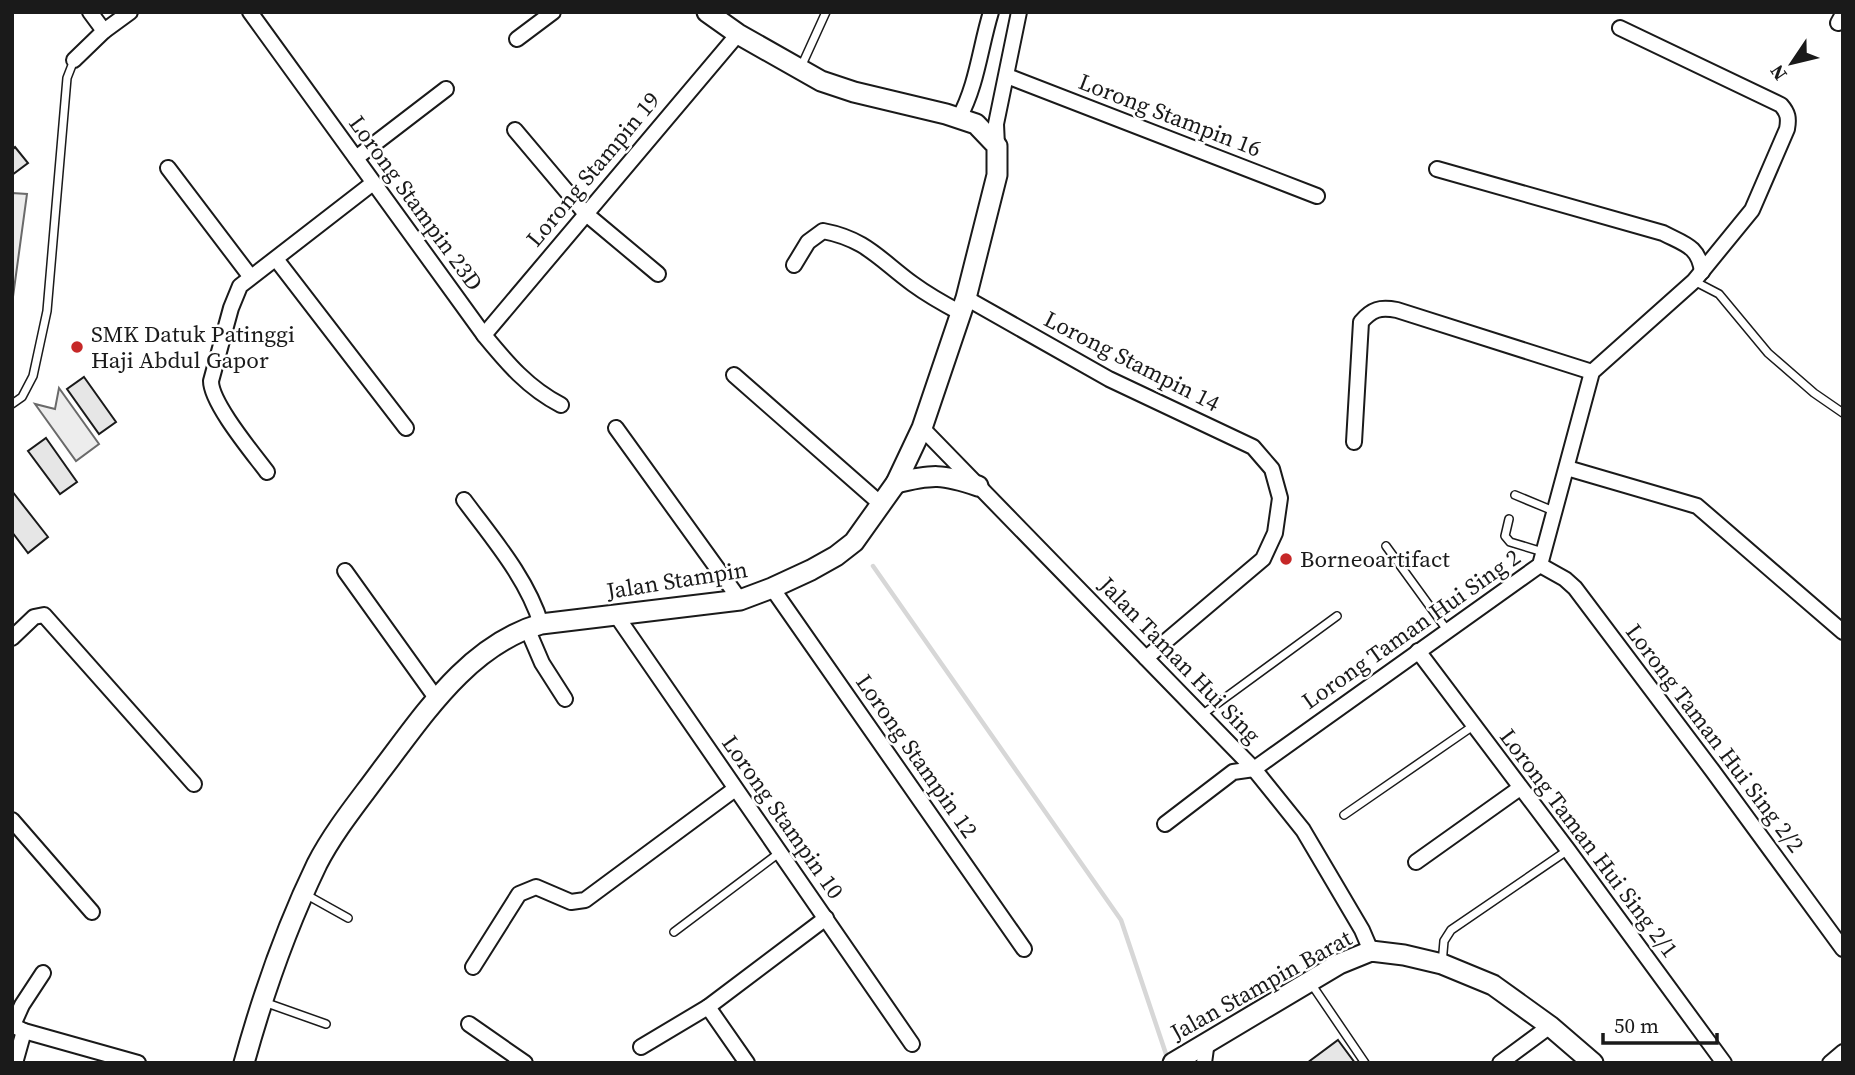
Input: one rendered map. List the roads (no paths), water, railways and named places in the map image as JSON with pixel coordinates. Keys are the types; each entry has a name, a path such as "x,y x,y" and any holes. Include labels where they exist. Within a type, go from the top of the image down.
{"street":[{"path":"90,12 104,31"},
{"path":"74,60 104,31 130,12"},
{"name":"Lorong Stampin 23D","path":"250,12 484,335 523,380 561,405"},
{"path":"517,39 553,12"},
{"path":"707,12 799,71 854,92 976,124 997,146"},
{"path":"959,118 974,86 991,12"},
{"path":"997,146 996,124 1019,12"},
{"path":"1354,442 1361,322 1369,313 1381,307 1397,310 1592,372 1698,277 1752,210 1787,129 1786,111 1781,105 1620,28"},
{"name":"Lorong Stampin 19","path":"484,335 738,34"},
{"name":"Lorong Stampin 16","path":"1007,76 1317,196"},
{"path":"356,158 446,89"},
{"path":"515,130 585,214 658,274"},
{"name":"Jalan Stampin","path":"244,1063 279,949 318,861 343,822 436,698 464,670 485,654 534,626 740,600 772,589 836,556 854,542 896,483 922,428 964,305 997,175 997,146"},
{"path":"168,168 250,276"},
{"path":"1437,169 1662,233 1692,248 1700,260 1698,277"},
{"path":"267,472 219,404 211,388 231,308 240,286 250,276 276,259 373,183"},
{"name":"Lorong Stampin 14","path":"794,265 808,242 823,231 843,235 860,242 914,286 964,305 1253,447 1272,469 1280,498 1276,533 1263,559 1146,658"},
{"path":"276,259 406,428"},
{"name":"Lorong Taman Hui Sing 2","path":"1165,824 1233,772 1254,769 1447,631 1541,558 1556,512 1592,372"},
{"path":"734,375 882,505"},
{"path":"616,428 740,600"},
{"name":"Jalan Taman Hui Sing","path":"922,428 1254,769 1303,831 1363,930 1371,951"},
{"path":"1567,468 1698,506 1843,632"},
{"path":"896,483 927,475 947,476 978,486"},
{"path":"464,500 532,600 534,626 542,663 565,699"},
{"name":"Lorong Taman Hui Sing 2/2","path":"1541,558 1575,588 1843,949"},
{"path":"345,571 436,698"},
{"name":"Lorong Stampin 12","path":"772,589 1024,949"},
{"path":"12,638 34,617 44,615 194,785"},
{"name":"Lorong Stampin 10","path":"616,615 912,1044"},
{"name":"Lorong Taman Hui Sing 2/1","path":"1418,651 1724,1063"},
{"path":"1416,862 1520,788"},
{"path":"473,967 519,894 536,887 571,902 585,900 735,789"},
{"path":"12,820 92,912"},
{"path":"640,1047 708,1007 826,918"},
{"name":"Jalan Stampin Barat","path":"1173,1063 1339,964 1371,951 1442,964 1493,985 1550,1026 1593,1063"},
{"path":"15,1063 16,1027 22,1004 43,973"},
{"path":"708,1007 747,1063"},
{"path":"469,1024 525,1063"},
{"path":"1500,1063 1550,1026"},
{"path":"16,1027 138,1063"},
{"path":"1204,1063 1207,1041"},
{"path":"1830,1063 1843,1052"}],"lane":[{"path":"799,71 825,12"},
{"path":"12,404 22,397 33,376 47,311 67,78 74,60"},
{"path":"1698,277 1718,294 1768,353 1814,393 1843,413"},
{"path":"1515,495 1556,512"},
{"path":"1509,519 1504,536 1541,558"},
{"path":"1386,546 1447,631"},
{"path":"1203,714 1337,616"},
{"path":"1344,815 1472,726"},
{"path":"1442,964 1444,941 1451,930 1568,850"},
{"path":"674,932 780,852"},
{"path":"304,893 348,918"},
{"path":"1310,982 1365,1063"},
{"path":"261,1001 326,1024"}],"waterway":[{"path":"873,566 1121,920 1168,1060"}],"place":[{"name":"SMK Datuk Patinggi Haji Abdul Gapor","path":"77,347"},
{"name":"Borneoartifact","path":"1286,559"}]}
